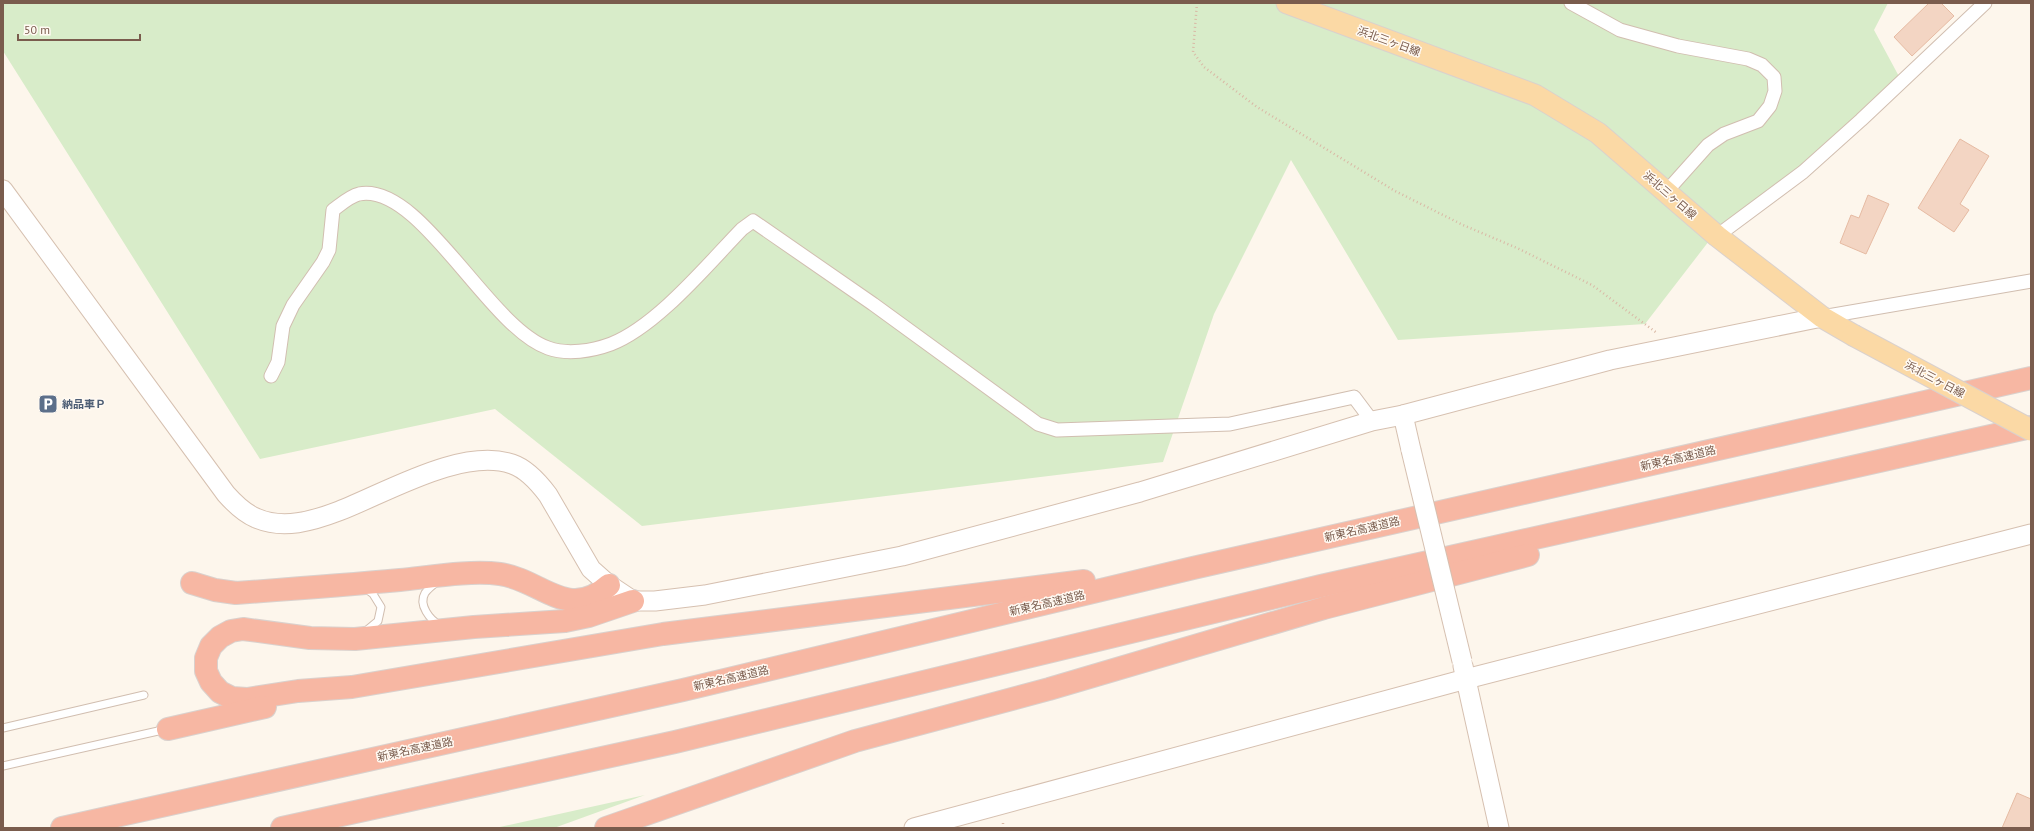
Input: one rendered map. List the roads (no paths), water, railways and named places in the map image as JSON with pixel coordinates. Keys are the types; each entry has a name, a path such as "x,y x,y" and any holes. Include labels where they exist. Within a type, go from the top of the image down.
{"highway":[{"name":"新東名高速道路","path":"62,828 683,690 1193,568 2031,378"},
{"path":"282,828 675,742 1321,586 2031,427"},
{"path":"606,828 855,741 1049,689 1324,608 1914,454"},
{"path":"168,729 352,687 663,634 1193,568"},
{"path":"192,582 215,590 236,593 448,576 500,574 516,578 561,599 575,601 587,600 598,595 609,586"},
{"path":"352,687 247,699 232,698 220,692 211,682 206,671 206,658 211,646 220,637 231,631 243,629 310,638 355,639 447,629 565,620 589,616 633,601"}],"main road":[{"name":"浜北三ヶ日線","path":"1287,3 1535,95 1598,133 1717,236 1822,317 2031,430"}],"street":[{"path":"1571,3 1620,30 1678,46 1748,59 1762,65 1774,77 1775,91 1770,106 1758,121 1724,134 1708,145 1666,192"},
{"path":"1717,236 1803,172 1861,120 1985,3"},
{"path":"3,190 226,494 248,514 267,521 288,524 304,523 348,508 455,463 497,460 518,467 540,485 548,495 591,569 609,586 633,601 655,601 705,595 902,556 1140,492 1372,421 1403,415 1610,360 1678,348 1822,317 2031,282"},
{"path":"271,376 278,362 283,326 293,305 324,262 329,250 333,210 357,194 376,193 398,203 437,240 513,326 548,348 564,352 580,352 611,344 639,329 661,312 742,229 753,221 873,304 1038,424 1057,430 1230,424 1354,397 1372,421"},
{"path":"1403,415 1462,661 1499,828"},
{"path":"914,828 1466,679 2031,534"}],"lane":[{"path":"447,629 431,618 424,608 423,600 425,593 432,586 448,576"},
{"path":"355,639 378,621 381,607 373,594 356,584"},
{"path":"3,728 144,695"},
{"path":"3,766 168,729"}],"place":[{"name":"納品車Ｐ","path":"48,404"}]}
